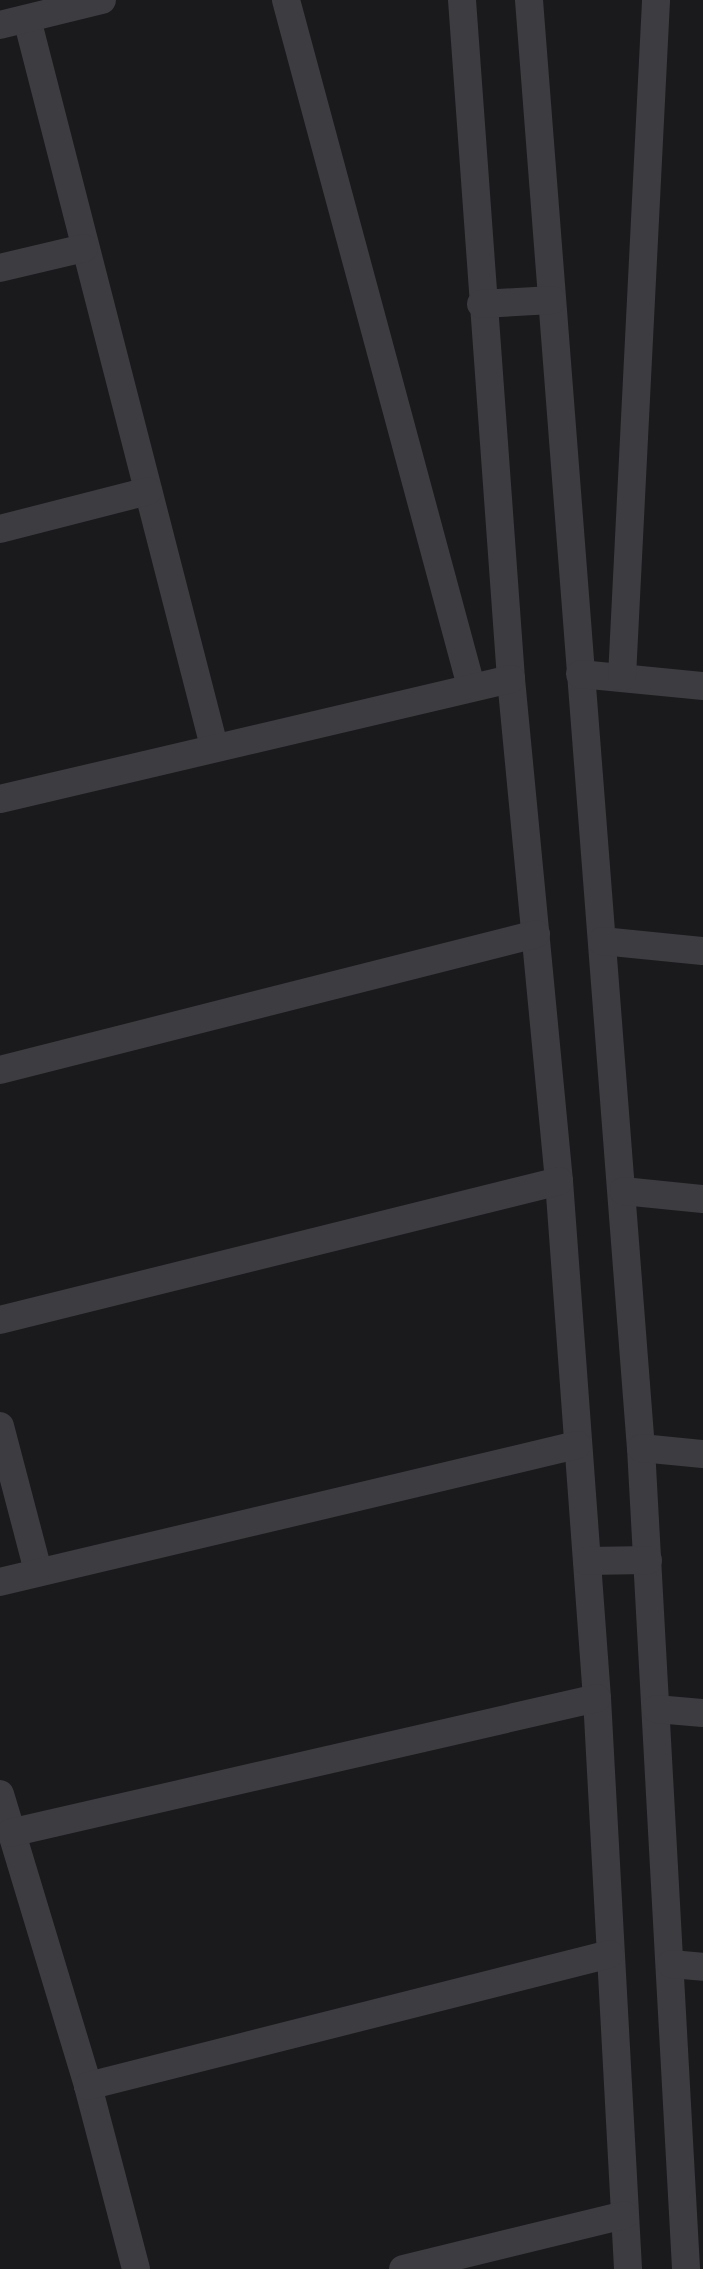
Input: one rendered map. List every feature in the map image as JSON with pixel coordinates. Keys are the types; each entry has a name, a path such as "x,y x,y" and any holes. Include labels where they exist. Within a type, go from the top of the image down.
{"street":[{"path":"102,0 14,22 84,248 214,746"},
{"path":"286,0 471,686"},
{"path":"462,0 481,304 511,679 559,1181 587,1561 628,2269"},
{"path":"529,0 641,1448 671,1964 693,2222 686,2269"},
{"path":"622,677 656,0"},
{"path":"0,268 84,248"},
{"path":"481,304 552,300"},
{"path":"0,529 148,491"},
{"path":"580,674 703,686"},
{"path":"0,799 214,746 511,679"},
{"path":"0,1070 536,934"},
{"path":"602,941 703,951"},
{"path":"0,1320 559,1181"},
{"path":"623,1191 703,1199"},
{"path":"0,1426 38,1571"},
{"path":"0,1582 577,1445"},
{"path":"641,1448 703,1454"},
{"path":"587,1561 648,1560"},
{"path":"10,1833 597,1698"},
{"path":"656,1709 703,1713"},
{"path":"0,1794 88,2086 136,2269"},
{"path":"88,2086 610,1954"},
{"path":"671,1964 703,1967"},
{"path":"403,2269 624,2215"}]}
